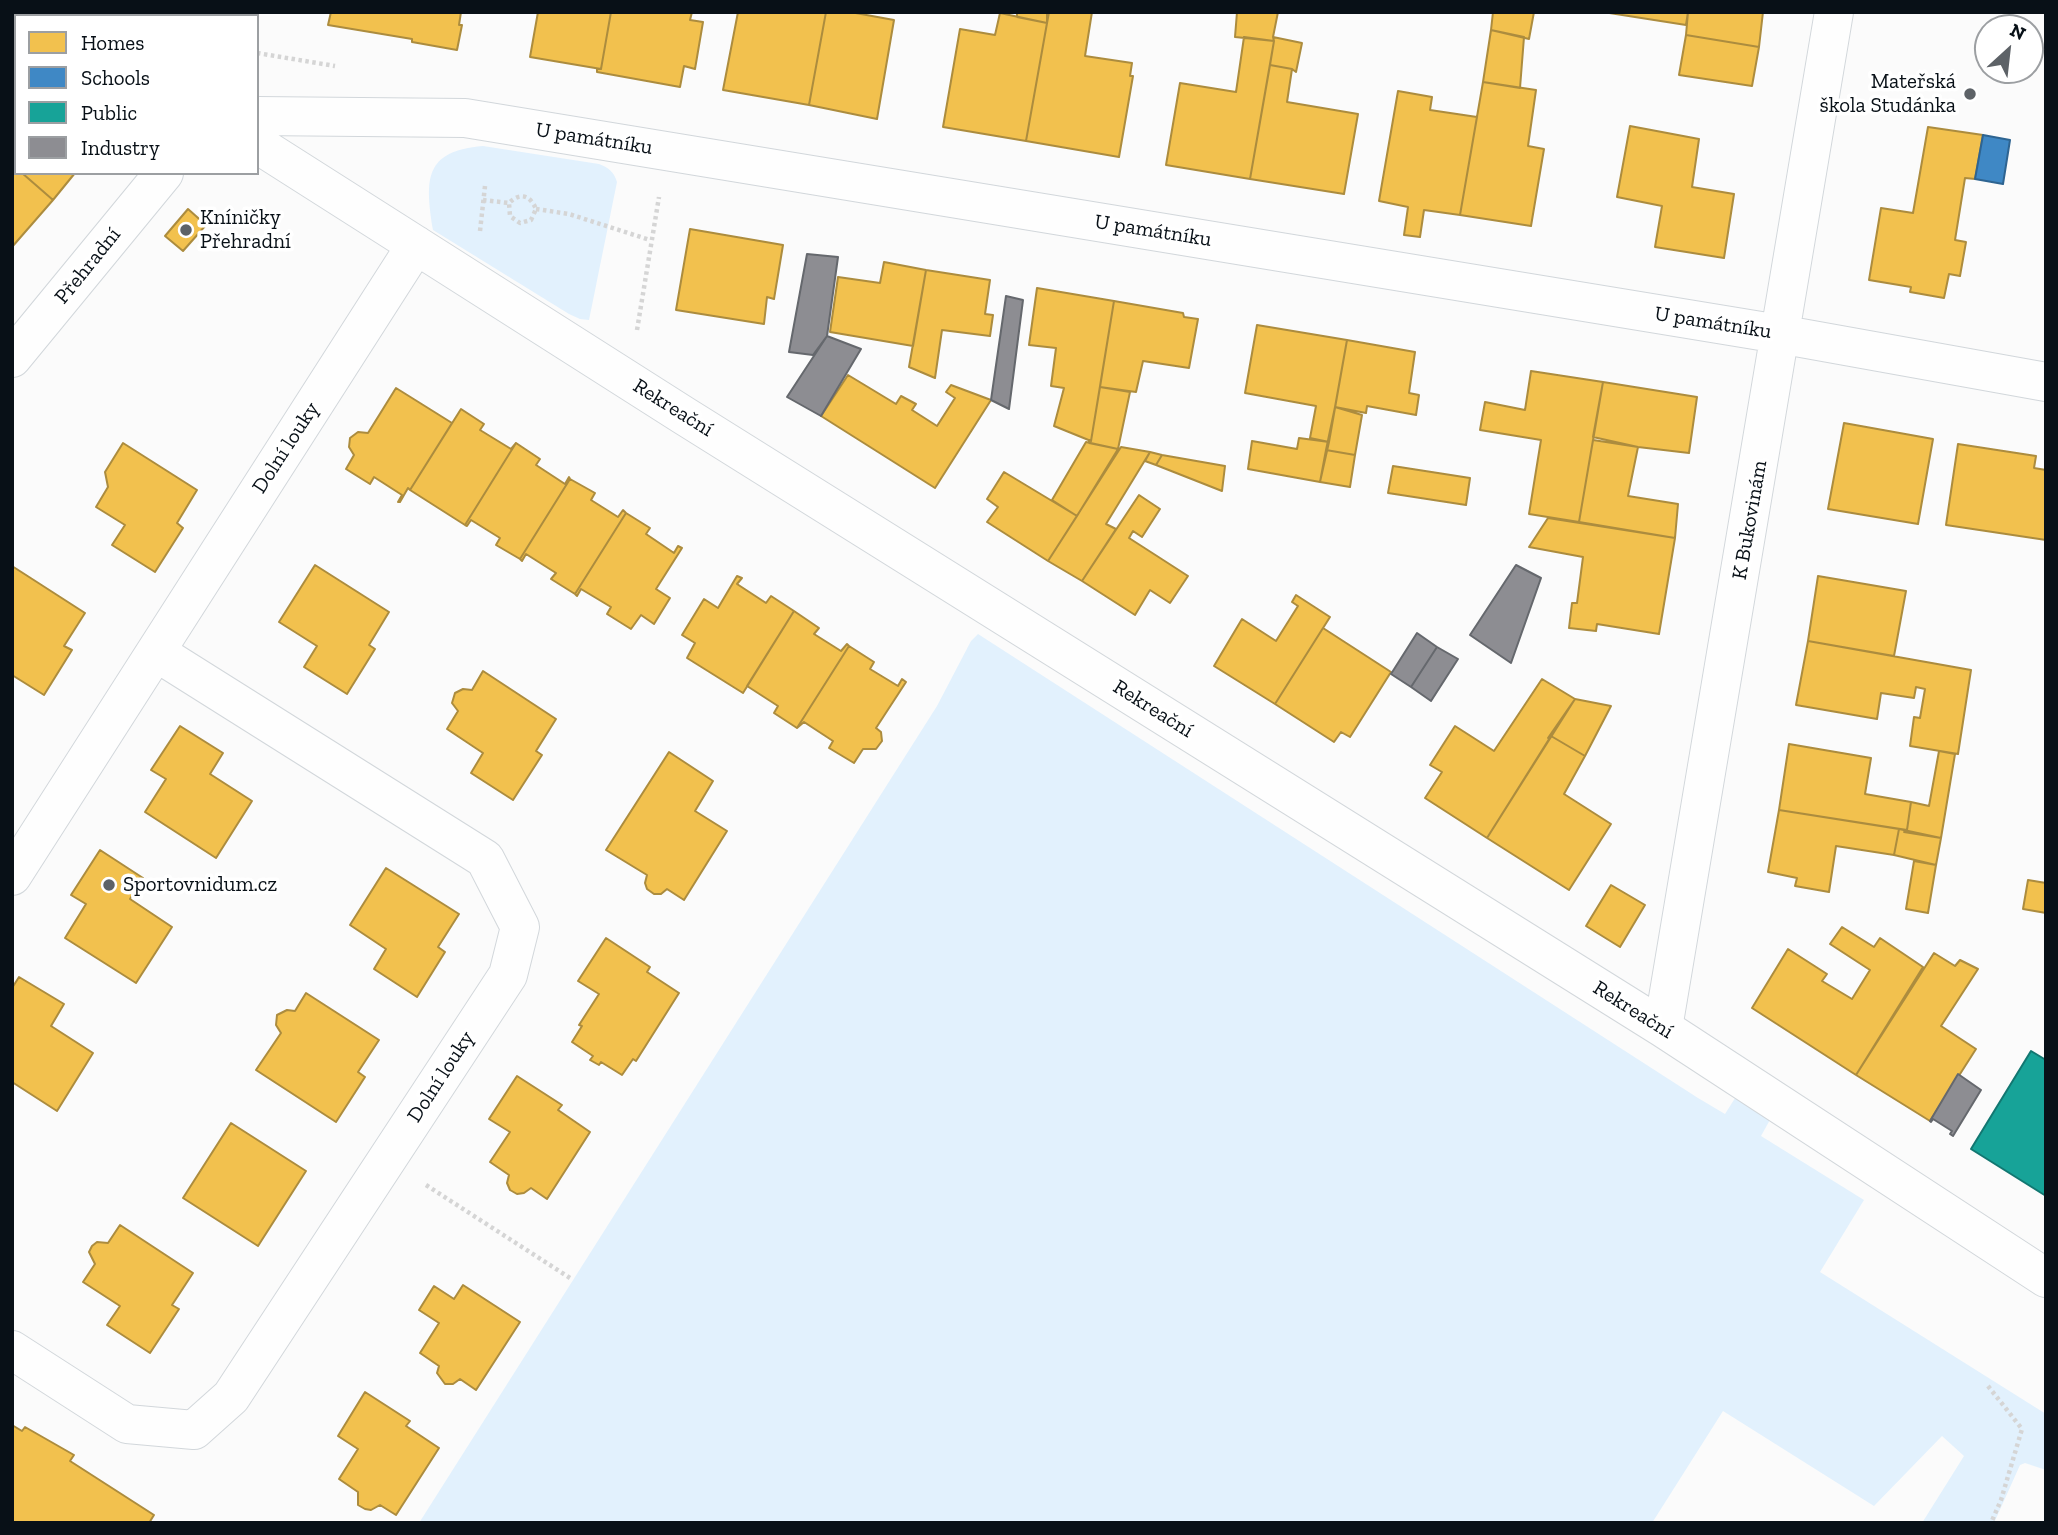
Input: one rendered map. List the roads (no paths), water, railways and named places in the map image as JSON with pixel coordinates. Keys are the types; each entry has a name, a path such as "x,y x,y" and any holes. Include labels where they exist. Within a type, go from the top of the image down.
{"street":[{"name":"K Bukovinám","path":"1663,1028 1834,12"},
{"name":"U památníku","path":"259,116 466,118 1779,334 2046,382"},
{"name":"Rekreační","path":"259,146 1663,1028 2046,1278"},
{"name":"Přehradní","path":"12,358 162,175"},
{"name":"Dolní louky","path":"12,876 416,245"},
{"name":"Dolní louky","path":"12,1350 127,1424 194,1430 232,1397 508,975 520,927 485,859 156,652"}],"place":[{"name":"Mateřská škola Studánka","path":"1970,94"},
{"name":"Kníničky Přehradní","path":"186,230"},
{"name":"Sportovnidum.cz","path":"109,885"}]}
